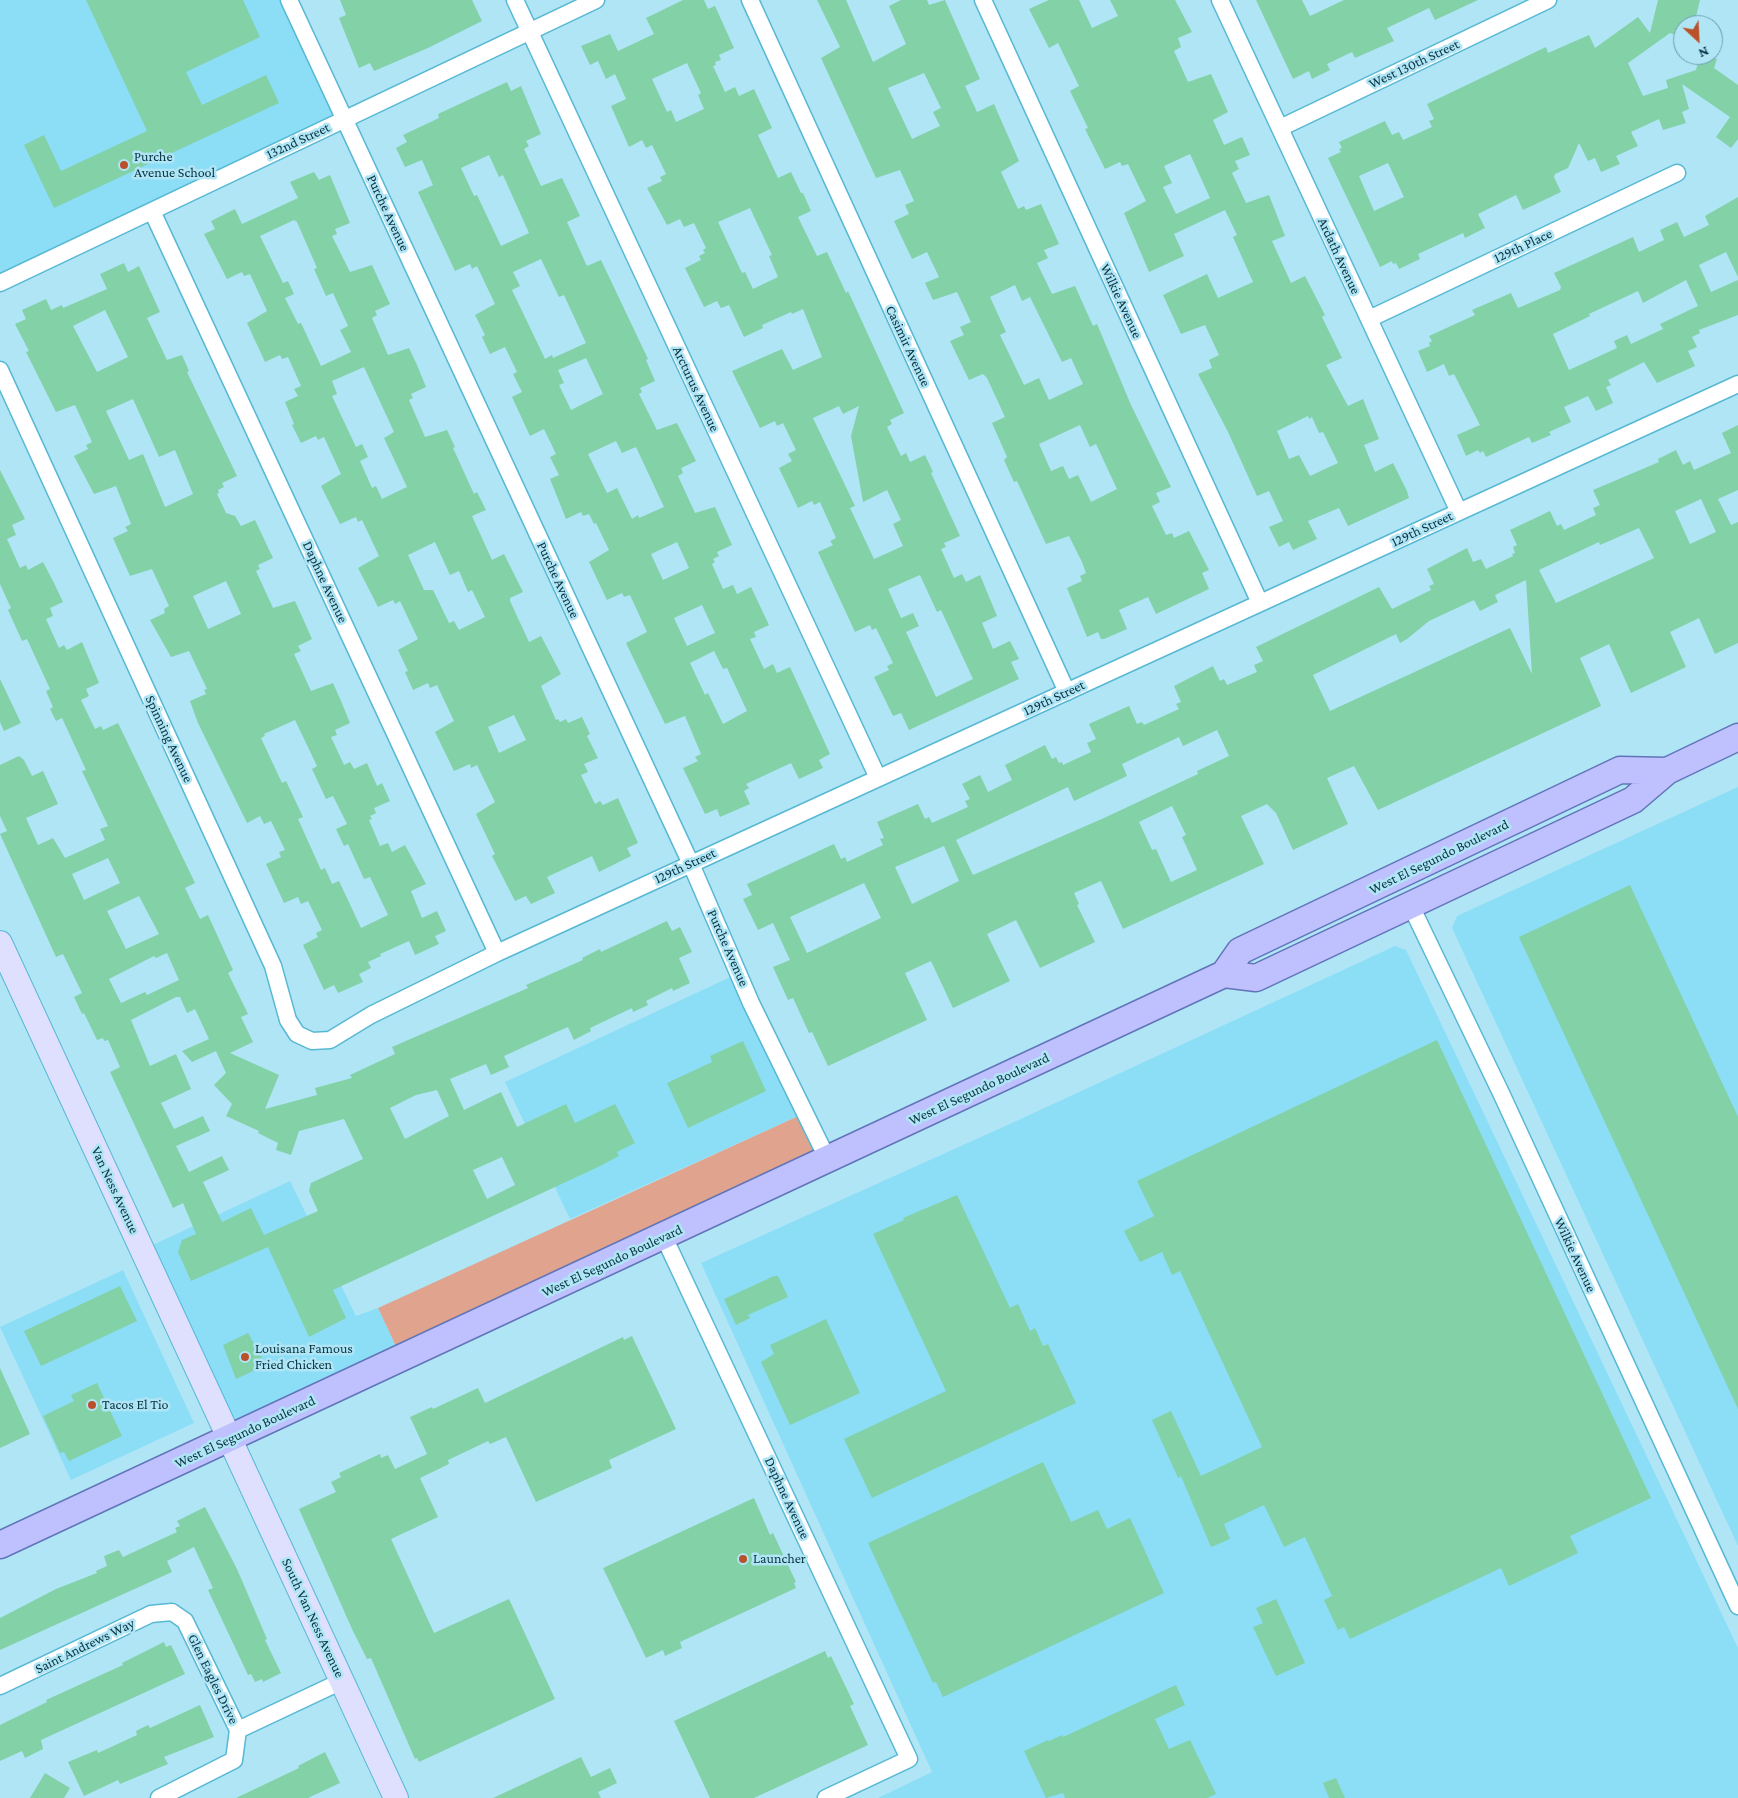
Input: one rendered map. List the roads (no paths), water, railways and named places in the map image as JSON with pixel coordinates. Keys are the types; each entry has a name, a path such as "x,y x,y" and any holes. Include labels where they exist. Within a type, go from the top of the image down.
{"main road":[{"name":"West El Segundo Boulevard","path":"0,1545 664,1237 1224,974 1240,951 1620,770 1667,771 1738,737"},
{"path":"1224,974 1256,978 1411,906 1410,900 1413,894 1422,885 1667,771"},
{"name":"Van Ness Avenue","path":"0,943 229,1438"},
{"name":"South Van Ness Avenue","path":"229,1438 396,1798"}],"street":[{"name":"Purche Avenue","path":"289,0 690,864 752,1003 828,1160"},
{"name":"Arcturus Avenue","path":"514,0 878,778"},
{"name":"132nd Street","path":"0,283 596,0"},
{"name":"Casimir Avenue","path":"750,0 1067,692"},
{"name":"Wilkie Avenue","path":"983,0 1260,603"},
{"name":"Ardath Avenue","path":"1220,0 1459,512"},
{"name":"West 130th Street","path":"1280,128 1548,0"},
{"name":"129th Place","path":"1369,319 1677,173"},
{"name":"Daphne Avenue","path":"152,211 498,953"},
{"name":"Spinning Avenue","path":"0,370 273,966 288,1020 297,1034 312,1041 330,1040 370,1015"},
{"name":"129th Street","path":"370,1015 690,864 1738,384"},
{"name":"Wilkie Avenue","path":"1411,906 1501,1093 1738,1606"},
{"name":"Daphne Avenue","path":"664,1237 909,1759 826,1798"},
{"name":"Saint Andrews Way","path":"0,1686 151,1614 172,1612"},
{"name":"Glen Eagles Drive","path":"160,1798 234,1760 238,1730 185,1621 172,1612"},
{"path":"238,1730 342,1681"}],"place":[{"name":"Purche Avenue School","path":"124,165"},
{"name":"Louisana Famous Fried Chicken","path":"245,1357"},
{"name":"Tacos El Tio","path":"92,1405"},
{"name":"Launcher","path":"743,1559"}]}
